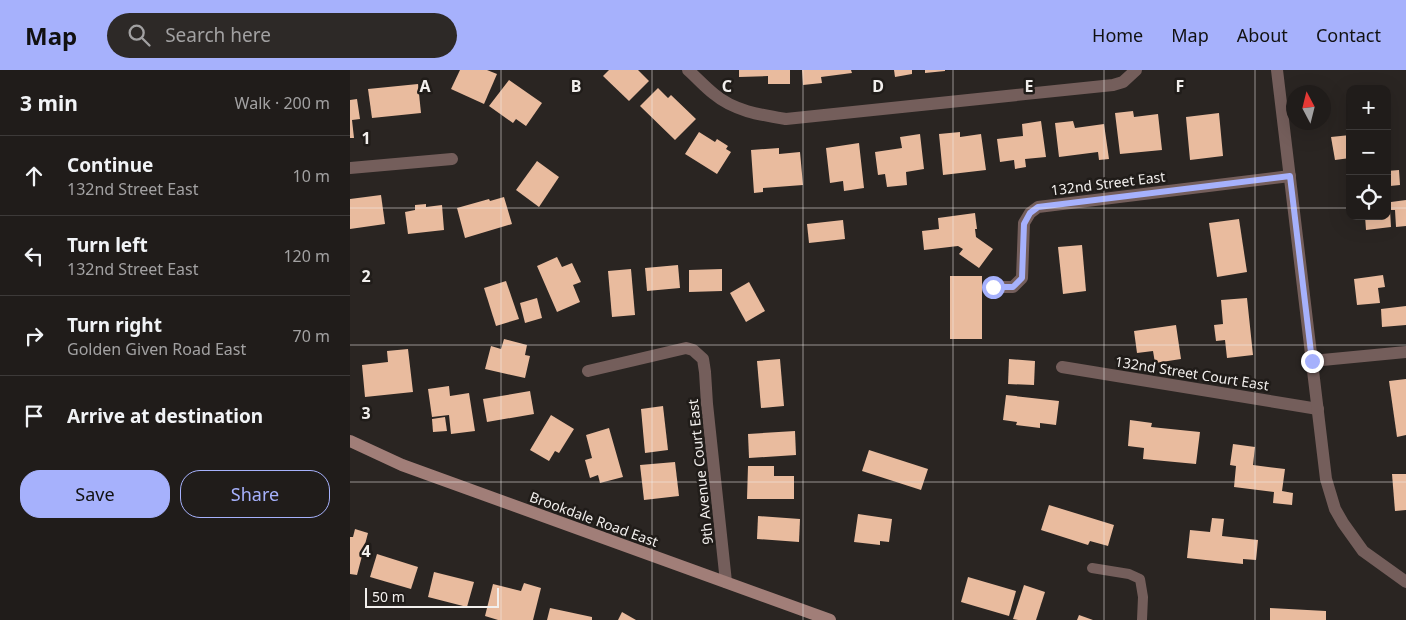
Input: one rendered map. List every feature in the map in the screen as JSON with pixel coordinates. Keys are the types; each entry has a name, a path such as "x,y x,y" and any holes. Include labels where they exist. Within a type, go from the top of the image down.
{"main road":[{"name":"Brookdale Road East","path":"350,441 402,465 830,620"}],"street":[{"path":"688,70 715,95 742,110 786,119 811,118 1113,85 1127,80 1136,70"},
{"path":"1277,70 1326,479 1335,509 1363,551 1406,582"},
{"path":"350,168 452,159"},
{"name":"132nd Street East","path":"993,287 1013,287 1022,278 1024,224 1030,213 1038,207 1290,176"},
{"name":"9th Avenue Court East","path":"588,371 686,348 693,350 703,359 726,582"},
{"path":"1312,361 1406,352"},
{"name":"132nd Street Court East","path":"1062,367 1318,409"}],"lane":[{"path":"1092,568 1129,574 1140,580 1143,597 1142,620"}],"building":[{"path":"460,70 487,70 497,74 484,104 451,89"},
{"path":"609,70 638,70 649,81 629,101 603,76"},
{"path":"739,70 790,70 790,84 768,84 768,76 739,77"},
{"path":"802,70 851,70 852,73 821,77 822,83 803,85"},
{"path":"894,70 912,70 912,74 895,77"},
{"path":"925,70 945,70 945,71 925,73"},
{"path":"509,80 542,103 526,126 516,119 513,123 489,106"},
{"path":"418,84 421,113 372,118 368,89"},
{"path":"658,88 668,98 671,95 696,119 675,140 640,106"},
{"path":"357,99 360,119 352,120 354,138 350,138 350,100"},
{"path":"1133,111 1134,117 1158,114 1162,150 1120,154 1115,113"},
{"path":"1219,113 1223,156 1190,160 1186,117"},
{"path":"1041,121 1046,157 1025,159 1026,167 1015,169 1014,160 1000,162 997,139 1023,136 1022,124"},
{"path":"1073,121 1075,128 1104,124 1109,159 1099,160 1098,152 1059,157 1055,123"},
{"path":"699,132 715,142 717,139 728,146 726,149 731,152 717,174 685,154"},
{"path":"960,132 960,137 981,134 986,170 943,175 939,134"},
{"path":"920,134 924,169 906,172 907,185 887,187 885,174 878,175 875,152 902,148 900,137"},
{"path":"1346,135 1346,159 1335,160 1331,137"},
{"path":"859,143 864,188 844,191 843,181 830,183 826,148"},
{"path":"779,148 779,154 800,152 803,185 763,188 763,192 754,193 751,150"},
{"path":"537,161 559,177 539,207 516,190"},
{"path":"1399,170 1400,185 1391,186 1391,171"},
{"path":"381,195 385,224 350,229 350,199"},
{"path":"504,197 512,224 465,238 457,208"},
{"path":"1406,200 1406,226 1396,227 1395,210 1391,210 1391,202"},
{"path":"426,204 426,207 442,205 444,230 408,234 405,212 415,210 415,205"},
{"path":"975,213 976,237 993,249 979,268 959,254 963,249 958,246 924,250 922,231 939,229 938,218"},
{"path":"1239,219 1247,272 1217,277 1209,223"},
{"path":"843,220 845,239 809,243 807,224"},
{"path":"1365,220 1391,220 1391,227 1366,230"},
{"path":"1082,245 1086,291 1063,294 1058,247"},
{"path":"557,257 562,267 572,263 581,282 573,285 580,302 557,312 537,266"},
{"path":"678,265 680,288 647,291 645,268"},
{"path":"631,269 635,315 612,317 608,271"},
{"path":"722,269 722,291 689,292 689,270"},
{"path":"1383,275 1385,287 1378,288 1380,303 1357,305 1354,279"},
{"path":"950,276 982,276 982,339 950,339"},
{"path":"506,281 519,319 496,326 484,288"},
{"path":"749,282 765,311 746,322 730,293"},
{"path":"537,298 542,318 525,323 520,303"},
{"path":"1247,298 1253,355 1227,358 1225,340 1216,341 1214,325 1223,324 1221,300"},
{"path":"1406,306 1406,325 1382,327 1381,309"},
{"path":"1176,325 1181,359 1155,363 1153,351 1137,353 1134,331"},
{"path":"504,339 527,345 525,355 530,356 525,378 485,369 491,346 501,349"},
{"path":"408,349 413,392 365,397 362,365 388,362 387,351"},
{"path":"780,359 784,406 761,408 757,361"},
{"path":"1009,359 1035,361 1034,385 1008,384"},
{"path":"1406,379 1406,435 1397,437 1389,381"},
{"path":"449,386 450,396 469,393 475,431 451,434 449,415 432,417 428,389"},
{"path":"530,391 534,414 487,422 483,399"},
{"path":"1006,395 1059,401 1056,425 1040,423 1040,428 1016,425 1017,422 1003,420"},
{"path":"663,406 668,450 645,453 641,409"},
{"path":"551,415 574,429 559,453 555,451 549,461 530,450"},
{"path":"445,417 447,431 433,432 432,419"},
{"path":"1130,420 1152,423 1151,427 1200,432 1196,464 1143,459 1144,448 1128,446"},
{"path":"609,428 623,477 600,483 598,475 590,478 585,460 592,458 586,435"},
{"path":"795,431 796,455 749,458 748,434"},
{"path":"1233,444 1255,447 1253,465 1285,469 1282,491 1293,493 1292,505 1273,503 1274,492 1234,487 1236,466 1230,465"},
{"path":"869,450 928,469 921,490 862,471"},
{"path":"675,462 679,496 644,500 640,465"},
{"path":"748,466 774,466 774,476 794,476 794,499 747,499"},
{"path":"1392,474 1406,474 1406,510 1395,511"},
{"path":"1049,505 1114,525 1108,546 1090,541 1088,545 1041,530"},
{"path":"858,514 892,519 889,542 880,541 880,545 854,542"},
{"path":"758,516 800,519 799,542 757,539"},
{"path":"1212,518 1224,519 1222,536 1258,540 1256,560 1243,559 1243,564 1187,558 1190,530 1210,532"},
{"path":"355,529 368,533 357,575 350,574 350,537 353,537"},
{"path":"377,554 418,567 411,589 370,577"},
{"path":"434,572 474,582 467,607 428,597"},
{"path":"968,577 1016,591 1009,616 961,602"},
{"path":"524,583 541,588 533,620 498,620 485,616 493,584 521,591"},
{"path":"1024,585 1045,592 1036,620 1013,619"},
{"path":"550,608 592,617 592,620 547,620"},
{"path":"1270,608 1326,611 1326,620 1270,620"},
{"path":"622,612 636,620 618,620"},
{"path":"1079,615 1093,620 1077,620"}],"route":[{"path":"993,287 1013,287 1022,278 1024,224 1030,213 1038,207 1290,176 1312,361"}]}
